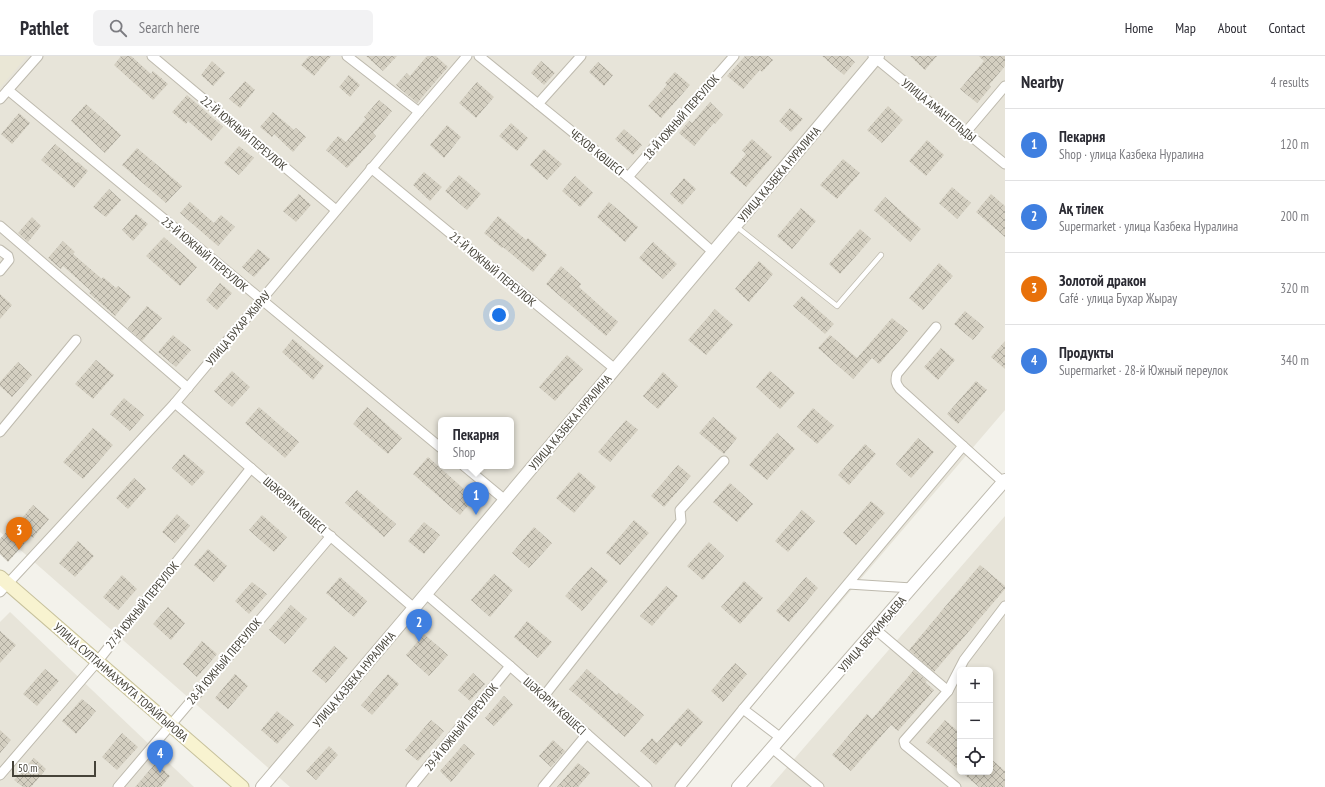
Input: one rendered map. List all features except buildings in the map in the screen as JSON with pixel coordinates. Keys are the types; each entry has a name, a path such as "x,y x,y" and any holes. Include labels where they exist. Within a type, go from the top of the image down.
{"main road":[{"name":"УЛИЦА СУЛТАНМАХМУТА ТОРАЙГЫРОВА","path":"2,585 97,662 242,787"}],"street":[{"path":"0,99 38,56"},
{"name":"22-Й ЮЖНЫЙ ПЕРЕУЛОК","path":"152,56 336,210"},
{"path":"347,56 419,112"},
{"name":"УЛИЦА БУХАР ЖЫРАУ","path":"2,585 175,403 371,168 467,56"},
{"name":"ЧЕХОВ КӨШЕСІ","path":"479,56 628,178 713,252"},
{"path":"538,104 580,56"},
{"name":"18-Й ЮЖНЫЙ ПЕРЕУЛОК","path":"628,178 734,56"},
{"name":"УЛИЦА АМАНГЕЛЬДЫ","path":"876,57 1005,164"},
{"name":"УЛИЦА КАЗБЕКА НУРАЛИНА","path":"262,787 426,594 876,57"},
{"path":"966,132 1005,86"},
{"name":"23-Й ЮЖНЫЙ ПЕРЕУЛОК","path":"8,90 438,446"},
{"name":"21-Й ЮЖНЫЙ ПЕРЕУЛОК","path":"371,168 615,369"},
{"path":"0,226 188,388"},
{"path":"0,250 8,256 9,260 0,270"},
{"path":"936,327 897,374 895,379 896,384 963,446 1004,481"},
{"path":"0,432 76,340"},
{"name":"ШӘКӘРІМ КӨШЕСІ","path":"175,403 414,608"},
{"path":"680,787 743,709 963,446"},
{"path":"544,696 680,521 680,510 724,461"},
{"name":"27-Й ЮЖНЫЙ ПЕРЕУЛОК","path":"0,776 97,662 251,468"},
{"path":"468,469 505,500"},
{"name":"УЛИЦА БЕРКИМБАЕВА","path":"738,787 1004,481"},
{"name":"28-Й ЮЖНЫЙ ПЕРЕУЛОК","path":"118,787 330,536"},
{"path":"848,584 912,588"},
{"name":"ШӘКӘРІМ КӨШЕСІ","path":"426,594 647,787"},
{"path":"956,787 905,745 904,741 948,691 964,660 1005,606"},
{"path":"876,630 948,691"},
{"name":"29-Й ЮЖНЫЙ ПЕРЕУЛОК","path":"411,787 510,666"},
{"path":"743,709 781,738"},
{"path":"543,787 587,734"},
{"path":"772,748 819,787"}],"lane":[{"path":"735,226 837,306 881,255"}],"shaded area":[{"path":"0,56 1005,56 1005,410 683,787 290,787 0,532"},
{"path":"0,56 27,56 0,88"},
{"path":"1005,516 1005,787 770,787"},
{"path":"10,612 194,787 0,787 0,622"}],"place":[{"name":"Пекарня","path":"476,515"},
{"name":"Золотой дракон","path":"19,550"},
{"name":"Ақ тілек","path":"419,642"},
{"name":"Продукты","path":"160,773"}]}
